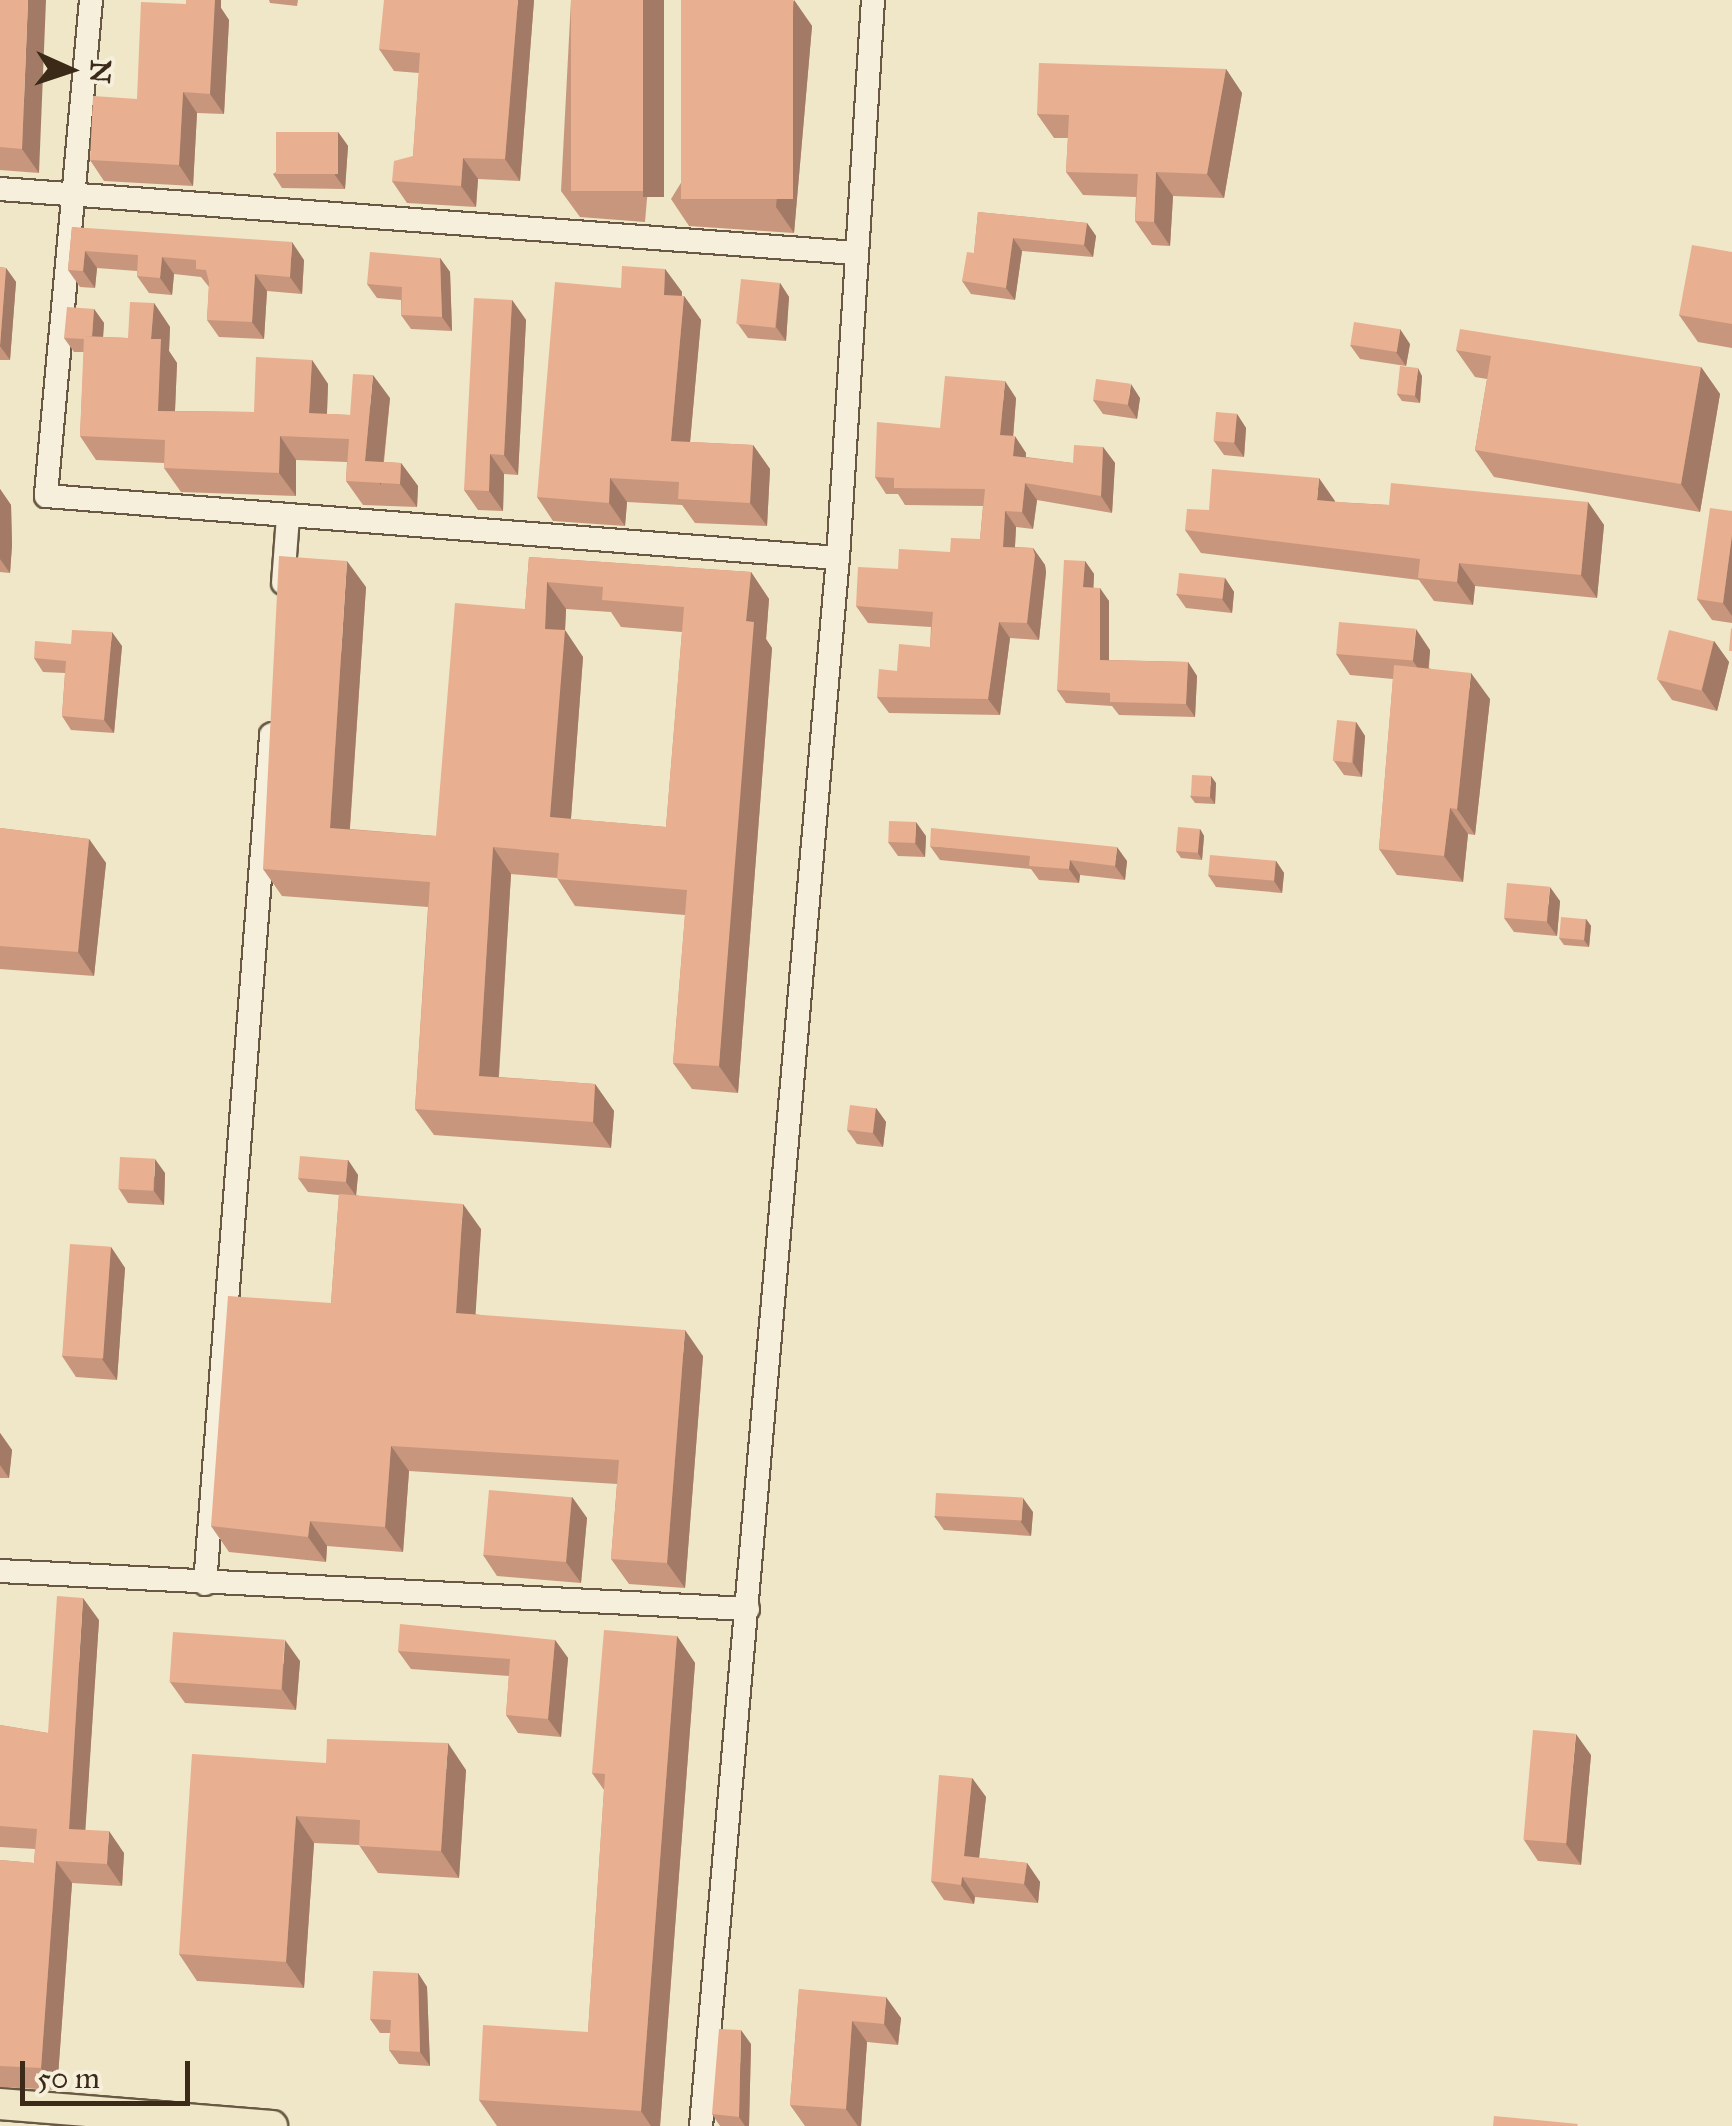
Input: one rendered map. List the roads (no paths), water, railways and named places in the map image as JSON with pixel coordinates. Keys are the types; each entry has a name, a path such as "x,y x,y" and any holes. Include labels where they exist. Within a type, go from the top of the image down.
{"main road":[{"path":"0,2104 149,2121 272,2126"}],"street":[{"path":"91,0 46,496 838,558"},
{"path":"700,2126 838,558 873,0"},
{"path":"0,189 856,253"},
{"path":"280,616 288,517"},
{"path":"205,1584 273,714"},
{"path":"0,1570 205,1584 748,1609"}]}
